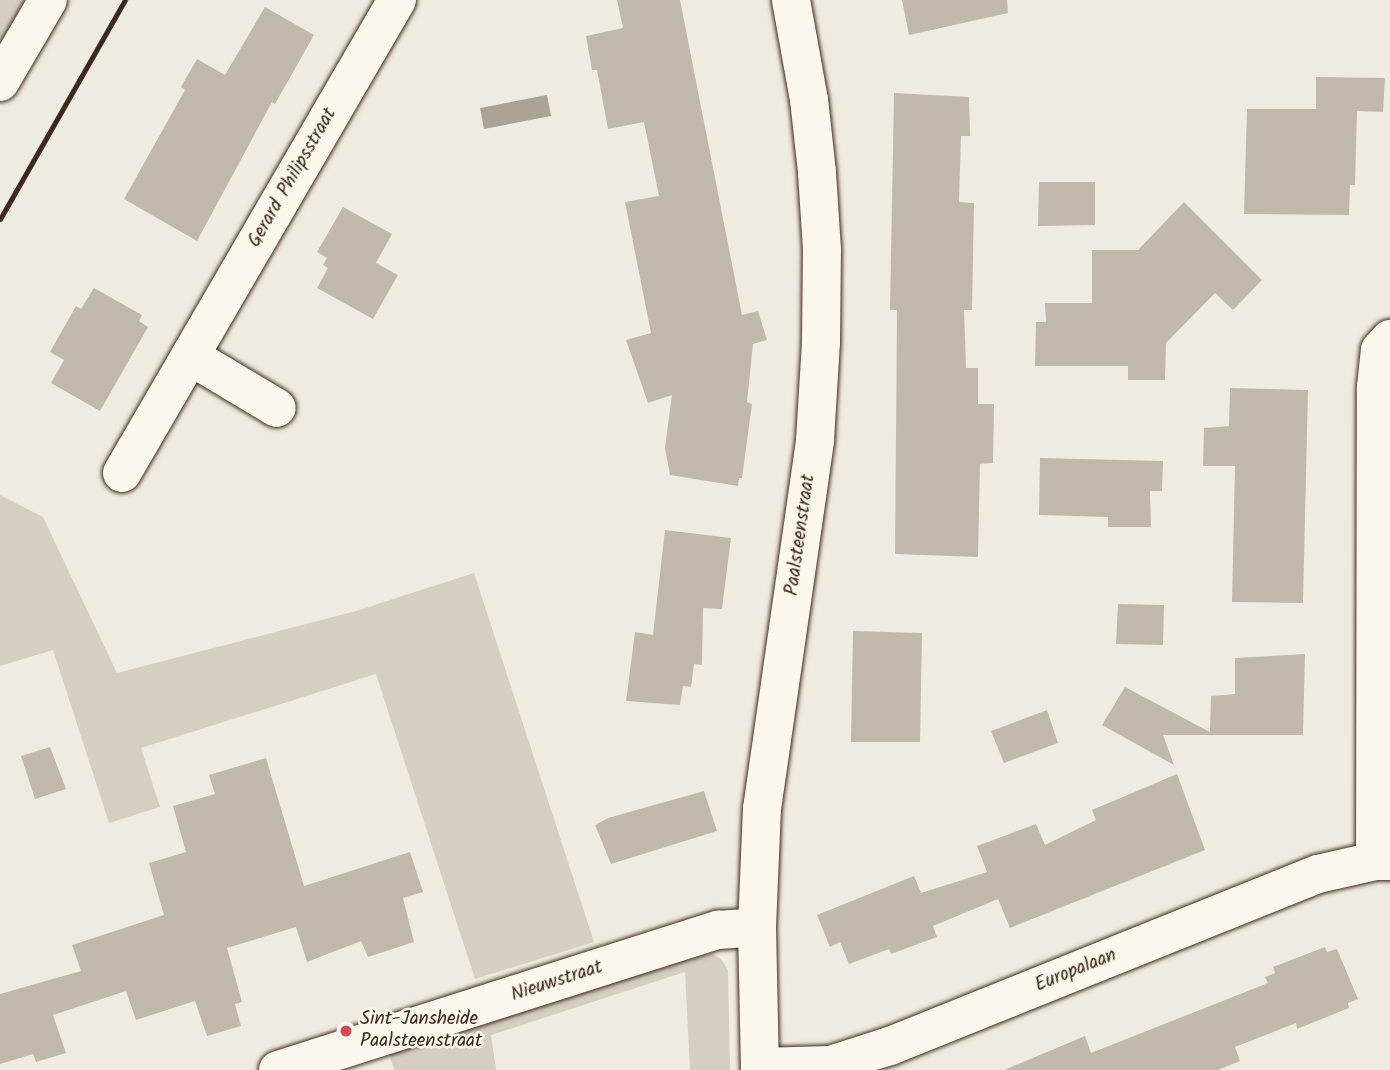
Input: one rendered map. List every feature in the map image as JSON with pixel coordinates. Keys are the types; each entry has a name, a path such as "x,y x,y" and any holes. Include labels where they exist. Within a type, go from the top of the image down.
{"street":[{"path":"1,77 48,0"},
{"name":"Gerard Philipsstraat","path":"122,473 397,0"},
{"name":"Paalsteenstraat","path":"760,1069 757,927 762,809 815,440 821,342 822,250 817,172 810,100 791,0"},
{"path":"1382,861 1383,387 1380,349 1390,339"},
{"path":"190,356 277,408"},
{"name":"Europalaan","path":"760,1069 830,1065 890,1046 1318,874 1382,861"},
{"name":"Nieuwstraat","path":"278,1070 718,930 757,927"}],"shaded area":[{"path":"0,0 34,0 0,45"},
{"path":"547,95 551,116 484,129 480,108"},
{"path":"0,495 43,517 117,673 356,611 474,573 594,942 475,979 376,674 141,748 160,807 109,823 53,650 0,666"},
{"path":"712,954 721,959 728,970 730,1070 690,1070 685,972 491,1035 496,1070 394,1070 389,1053 685,959"}],"building":[{"path":"617,0 680,0 742,315 758,311 767,340 753,344 747,402 752,404 742,478 739,478 738,486 670,475 665,448 672,395 648,403 626,340 651,333 625,202 659,196 644,122 608,129 597,70 592,70 586,36 623,28"},
{"path":"902,0 1007,0 1008,13 909,35"},
{"path":"265,7 314,35 275,104 272,102 197,241 124,199 185,90 181,87 197,59 225,75"},
{"path":"1316,77 1385,78 1383,112 1357,111 1355,185 1350,185 1349,215 1244,214 1247,109 1316,109"},
{"path":"894,93 969,97 970,136 961,136 959,202 974,203 972,310 964,310 966,368 978,368 978,404 994,404 993,463 980,464 978,557 895,554 897,310 890,310"},
{"path":"1039,182 1095,182 1095,225 1038,226"},
{"path":"1184,202 1262,280 1233,310 1215,293 1166,343 1165,380 1128,380 1128,366 1035,366 1036,322 1046,322 1045,303 1092,303 1092,250 1138,250"},
{"path":"343,207 392,234 376,263 398,275 373,319 317,288 328,268 323,265 327,258 317,252"},
{"path":"94,288 142,315 139,321 148,327 100,411 51,383 64,360 50,352 76,306 81,309"},
{"path":"1230,388 1308,390 1303,603 1232,602 1235,466 1203,466 1204,428 1229,426"},
{"path":"1040,458 1163,461 1162,491 1150,491 1151,527 1108,527 1108,517 1039,515"},
{"path":"665,530 731,538 722,609 703,608 702,665 694,664 691,687 683,686 680,705 626,701 635,632 653,635"},
{"path":"1118,604 1164,605 1163,645 1116,644"},
{"path":"853,631 922,633 920,742 851,742"},
{"path":"1305,654 1303,735 1163,735 1174,765 1102,725 1125,687 1210,732 1211,696 1235,694 1235,658"},
{"path":"1047,710 1058,743 1004,763 991,731"},
{"path":"50,747 66,789 35,799 21,756"},
{"path":"266,758 304,886 410,852 423,892 403,898 414,942 368,957 361,941 307,962 296,927 227,948 242,1002 235,1004 241,1026 207,1036 195,1001 136,1020 126,991 53,1015 66,1053 36,1062 33,1054 0,1064 0,994 81,971 72,945 164,915 149,863 186,852 173,806 215,794 209,775"},
{"path":"1177,774 1205,850 1010,928 998,899 933,926 937,937 891,954 889,949 849,964 840,942 830,947 817,915 914,876 921,893 987,872 977,846 1036,824 1045,845 1096,820 1092,810"},
{"path":"704,791 717,831 611,864 595,825 608,818"},
{"path":"1325,947 1327,952 1337,949 1358,999 1348,1003 1349,1008 1297,1029 1296,1023 1235,1047 1240,1061 1218,1070 1004,1070 1085,1036 1091,1053 1268,983 1265,977 1275,973 1273,967"}],"railway":[{"path":"0,219 125,0"}],"place":[{"name":"Sint-Jansheide Paalsteenstraat","path":"346,1031"}]}
